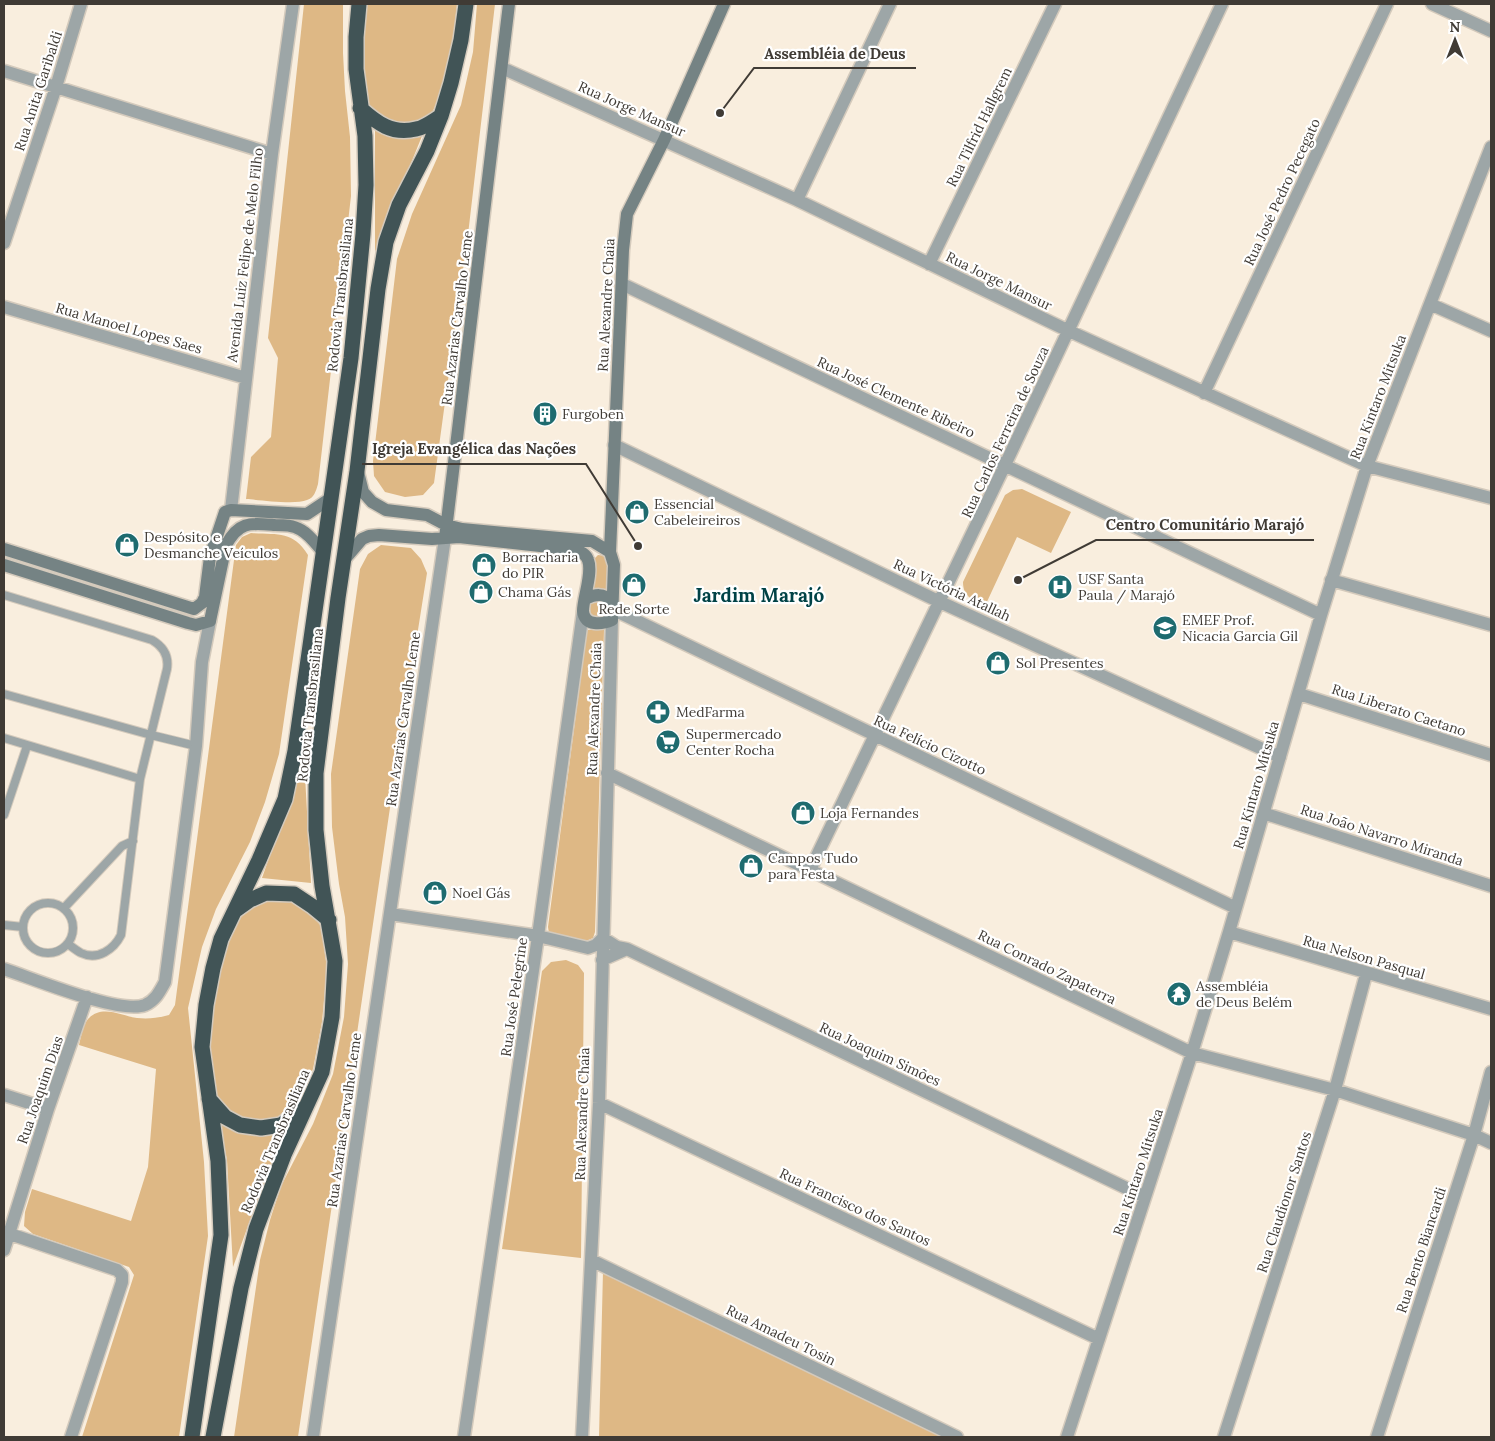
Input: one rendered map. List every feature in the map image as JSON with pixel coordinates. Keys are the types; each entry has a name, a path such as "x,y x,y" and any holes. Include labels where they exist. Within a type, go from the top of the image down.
{"highway":[{"name":"Rodovia Transbrasiliana","path":"192,1437 221,1235 218,1161 202,1048 206,1004 221,939 259,860 285,799 295,751 350,358 363,234 366,185 365,136 356,69 358,4"},
{"name":"Rodovia Transbrasiliana","path":"213,1437 241,1288 256,1230 284,1155 322,1072 332,1017 335,961 322,886 316,830 316,773 357,471 378,288 386,242 399,205 427,151 441,116 455,66 466,4"},
{"path":"360,108 378,123 394,131 417,129 441,116"},
{"path":"234,911 266,892 294,894 329,920"},
{"path":"208,1098 225,1117 240,1125 262,1128 281,1126 304,1108"}],"street":[{"name":"Rua Anita Garibaldi","path":"4,243 56,87 81,4"},
{"name":"Avenida Luiz Felipe de Melo Filho","path":"231,510 272,154 293,4"},
{"name":"Rua Azarias Carvalho Leme","path":"313,1437 446,531 509,4"},
{"name":"Rua Alexandre Chaia","path":"582,1437 599,1103 602,938 614,565 610,552 627,214 664,140 724,4"},
{"path":"797,200 890,4"},
{"name":"Rua Tilfrid Hallgrem","path":"929,264 1055,4"},
{"name":"Rua Carlos Ferreira de Souza","path":"810,870 1006,465 1222,4"},
{"name":"Rua José Pedro Pecegato","path":"1204,393 1387,4"},
{"path":"1432,4 1491,31"},
{"name":"Rua Jorge Mansur","path":"502,68 797,200 1069,331 1367,466 1491,498"},
{"path":"4,70 272,154"},
{"name":"Rua Kintaro Mitsuka","path":"1067,1437 1192,1053 1331,580 1367,466 1491,147"},
{"name":"Rua José Clemente Ribeiro","path":"622,284 1321,615"},
{"path":"1430,304 1491,331"},
{"name":"Rua Manoel Lopes Saes","path":"4,308 246,378"},
{"name":"Rua Victória Atallah","path":"614,445 940,602 1280,756"},
{"path":"357,471 363,492 372,502 386,510 426,515 446,531"},
{"path":"194,609 202,603 205,597 210,557 223,515 231,510 306,514 331,498"},
{"path":"4,969 108,1003 145,1005 156,998 165,982 196,746 202,662 226,545 232,535 251,523 290,526 300,529 323,552"},
{"path":"344,560 356,544 369,536 432,539 446,531 462,528 592,541 610,552"},
{"name":"Rua José Pelegrine","path":"446,531 459,537 576,550 583,552 588,560 584,606 538,939 464,1437"},
{"path":"4,549 194,609 210,621"},
{"path":"4,565 188,623 196,625 210,621"},
{"path":"1331,580 1491,625"},
{"path":"597,594 607,597 612,610 603,623 595,624 587,620 584,606 597,594"},
{"name":"Rua Felício Cizotto","path":"612,610 1236,908"},
{"name":"Rua Liberato Caetano","path":"1299,694 1491,755"},
{"name":"Rua Conrado Zapaterra","path":"607,773 1192,1053 1335,1090 1474,1135 1491,1143"},
{"name":"Rua João Navarro Miranda","path":"1264,813 1491,886"},
{"path":"390,917 588,948 596,945 602,938"},
{"name":"Rua Nelson Pasqual","path":"1229,932 1366,974 1491,1009"},
{"name":"Rua Joaquim Simões","path":"602,938 616,947 627,950 1145,1197"},
{"path":"538,939 602,960 627,950"},
{"name":"Rua Claudionor Santos","path":"1224,1437 1335,1090 1366,974"},
{"name":"Rua Joaquim Dias","path":"4,1250 6,1233 88,997"},
{"name":"Rua Bento Biancardi","path":"1377,1437 1474,1135 1491,1072"},
{"path":"4,1095 48,1109"},
{"name":"Rua Francisco dos Santos","path":"599,1103 1099,1339"},
{"path":"6,1233 116,1270 122,1275 122,1282 71,1437"},
{"name":"Rua Amadeu Tosin","path":"591,1260 957,1437"}],"lane":[{"path":"4,595 152,640 163,649 168,662 140,779 121,935 117,944 110,950 92,956 82,954 68,944"},
{"path":"4,694 196,746"},
{"path":"4,738 140,779"},
{"path":"4,815 27,746"},
{"path":"64,908 122,846 133,841"},
{"path":"48,903 64,908 73,922 72,938 68,944 54,953 46,954 39,952 27,942 23,927 28,914 40,905 48,903"},
{"path":"4,925 23,927"}],"shaded area":[{"path":"304,4 343,4 345,91 350,137 351,196 318,484 311,498 302,501 286,502 246,499 251,457 271,437 278,358 268,338"},
{"path":"365,4 457,4 445,77 429,119 404,124 398,123 370,109 363,69"},
{"path":"477,4 495,4 469,226 434,483 423,495 405,497 385,492 374,476 373,461 397,259 412,214 461,105 473,52"},
{"path":"375,129 397,138 422,136 375,252"},
{"path":"1022,489 1071,512 1051,553 1017,537 985,606 967,595 963,582 1005,495 1013,490"},
{"path":"251,533 284,535 296,541 308,555 279,754 265,802 250,842 216,909 202,947 188,1008 204,1162 208,1236 179,1437 82,1437 134,1275 129,1267 33,1234 24,1226 25,1212 32,1189 131,1221 148,1167 156,1069 79,1045 82,1031 88,1019 99,1012 112,1012 137,1018 153,1018 169,1015 175,1005 236,545 242,537"},
{"path":"381,545 411,548 421,559 427,573 392,794 298,1437 234,1437 260,1260 270,1220 281,1186 313,1124 333,1074 344,1017 348,964 345,917 332,827 331,774 360,569 368,554"},
{"path":"598,555 607,556 610,565 609,594 590,591 592,561"},
{"path":"591,599 608,602 607,617 592,619 586,605"},
{"path":"587,630 604,630 595,932 593,938 586,941 549,933 548,927"},
{"path":"304,758 311,883 262,878"},
{"path":"285,900 305,907 321,926 327,968 322,1022 313,1069 296,1108 283,1119 255,1123 229,1115 217,1101 210,1066 209,1029 220,965 238,919 248,909 262,902"},
{"path":"566,960 578,965 584,973 581,1258 502,1249 542,971 551,962"},
{"path":"219,1122 261,1133 287,1130 271,1163 233,1267 227,1160"},
{"path":"603,1271 943,1437 599,1437"}],"place":[{"name":"Assembléia de Deus","path":"720,113"},
{"name":"Furgoben","path":"545,414"},
{"name":"Essencial Cabeleireiros","path":"637,512"},
{"name":"Despósito e Desmanche Veículos","path":"127,545"},
{"name":"Igreja Evangélica das Nações","path":"638,546"},
{"name":"Borracharia do PIR","path":"484,565"},
{"name":"Centro Comunitário Marajó","path":"1018,580"},
{"name":"Rede Sorte","path":"634,585"},
{"name":"USF Santa Paula / Marajó","path":"1060,587"},
{"name":"Chama Gás","path":"481,592"},
{"name":"EMEF Prof. Nicacia Garcia Gil","path":"1165,628"},
{"name":"Sol Presentes","path":"998,663"},
{"name":"MedFarma","path":"658,712"},
{"name":"Supermercado Center Rocha","path":"668,742"},
{"name":"Loja Fernandes","path":"803,813"},
{"name":"Campos Tudo para Festa","path":"751,866"},
{"name":"Noel Gás","path":"435,893"},
{"name":"Assembléia de Deus Belém","path":"1179,994"}],"district":[{"name":"Jardim Marajó","path":"759,595"}]}
